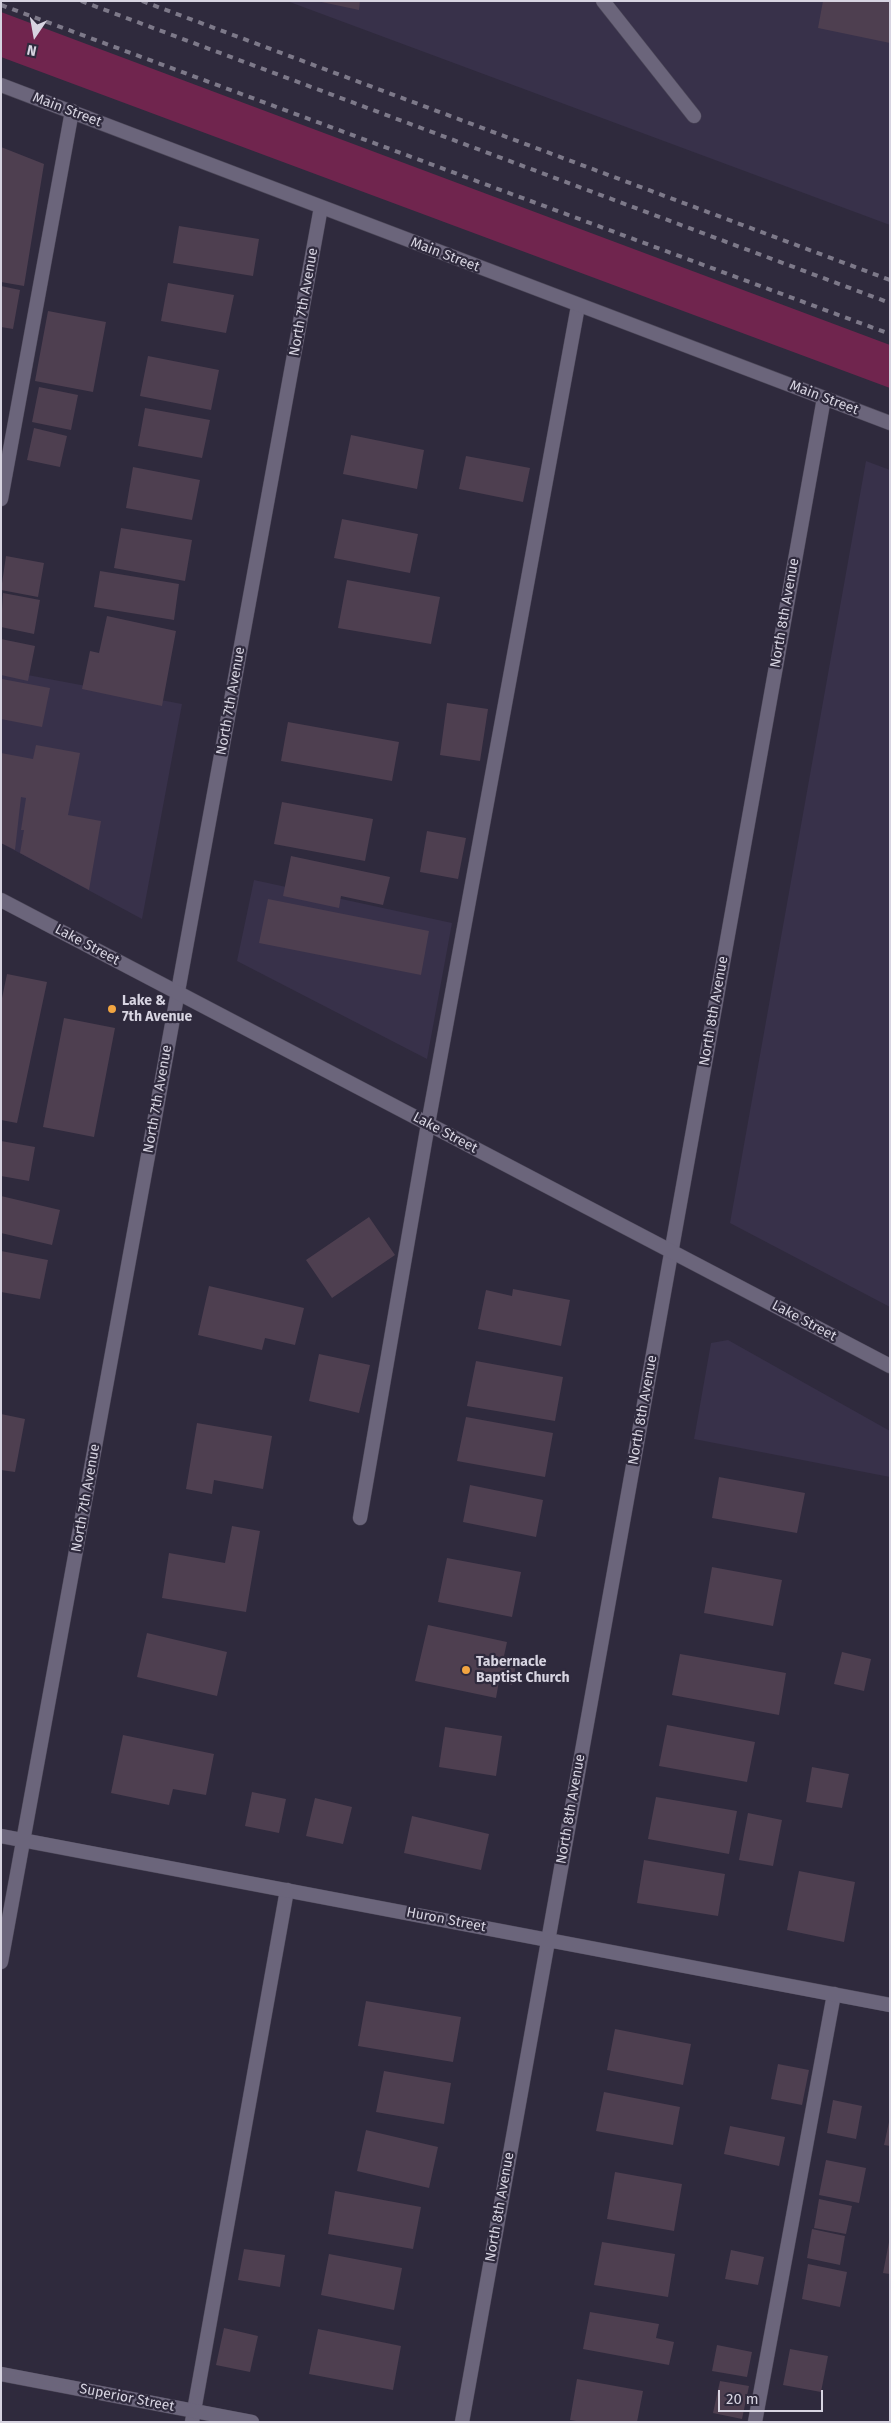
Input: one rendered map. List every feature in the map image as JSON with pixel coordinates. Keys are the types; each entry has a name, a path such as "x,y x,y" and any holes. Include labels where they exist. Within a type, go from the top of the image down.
{"street":[{"path":"603,1 694,116"},
{"name":"Main Street","path":"1,85 578,306 890,423"},
{"path":"1,500 72,112"},
{"name":"North 7th Avenue","path":"1,1962 321,207"},
{"path":"360,1518 428,1124 578,306"},
{"name":"North 8th Avenue","path":"462,2422 824,398"},
{"name":"Lake Street","path":"1,900 890,1366"},
{"name":"Huron Street","path":"1,1836 890,2005"},
{"path":"193,2416 287,1890"},
{"path":"755,2422 834,1994"},
{"name":"Superior Street","path":"1,2374 193,2416 252,2422"}],"shaded area":[{"path":"287,1 890,1 890,225"},
{"path":"1,12 890,345 890,388 1,57"},
{"path":"866,461 890,470 890,1307 730,1223"},
{"path":"1,670 182,704 142,919 1,843"},
{"path":"254,880 452,923 427,1059 237,961"},
{"path":"728,1340 890,1431 890,1477 694,1439 711,1343"}],"building":[{"path":"317,1 360,1 359,10"},
{"path":"823,1 890,1 890,43 818,28"},
{"path":"1,147 44,164 24,286 1,282"},
{"path":"179,226 259,239 253,276 173,263"},
{"path":"168,283 234,295 226,333 161,321"},
{"path":"1,286 20,290 13,329 1,327"},
{"path":"48,311 106,322 93,392 35,381"},
{"path":"148,356 219,370 211,410 140,396"},
{"path":"39,387 78,395 71,430 32,422"},
{"path":"145,408 210,420 202,458 138,446"},
{"path":"34,428 67,436 60,467 27,460"},
{"path":"351,435 424,450 417,489 343,474"},
{"path":"466,456 530,468 523,502 459,489"},
{"path":"133,467 200,480 192,520 126,508"},
{"path":"342,519 418,534 410,573 334,558"},
{"path":"121,528 192,540 185,581 114,568"},
{"path":"6,556 44,563 38,597 1,590"},
{"path":"100,571 179,584 174,620 94,607"},
{"path":"347,580 440,597 431,644 338,628"},
{"path":"3,593 40,600 34,634 1,627"},
{"path":"107,616 176,631 162,706 82,689 90,651 99,653"},
{"path":"1,639 35,646 28,681 1,675"},
{"path":"2,679 50,688 42,727 1,719"},
{"path":"447,703 488,709 480,761 440,755"},
{"path":"288,722 399,742 392,781 281,761"},
{"path":"36,745 80,753 68,815 101,821 89,890 20,853 24,830 21,830 26,798 21,797 15,850 1,843 1,753 33,759"},
{"path":"282,802 373,819 365,861 274,844"},
{"path":"427,831 466,838 458,879 420,872"},
{"path":"291,856 390,877 383,905 341,896 339,908 283,896"},
{"path":"268,899 429,931 421,975 259,943"},
{"path":"7,974 47,982 17,1123 1,1120 1,1003"},
{"path":"64,1018 115,1028 94,1137 43,1127"},
{"path":"1,1141 35,1147 29,1181 1,1176"},
{"path":"1,1196 60,1210 52,1245 1,1233"},
{"path":"369,1217 395,1255 332,1298 306,1260"},
{"path":"1,1251 48,1260 40,1299 1,1292"},
{"path":"209,1286 304,1308 295,1345 265,1338 262,1350 198,1335"},
{"path":"513,1289 570,1300 561,1346 478,1329 486,1290 512,1296"},
{"path":"319,1354 370,1365 359,1413 309,1401"},
{"path":"476,1361 563,1377 555,1421 467,1406"},
{"path":"1,1414 25,1419 15,1472 1,1470"},
{"path":"466,1417 553,1433 545,1477 457,1461"},
{"path":"197,1423 272,1436 263,1489 214,1480 212,1494 186,1489"},
{"path":"719,1477 805,1493 797,1533 712,1518"},
{"path":"470,1485 543,1500 536,1537 463,1522"},
{"path":"232,1526 260,1531 246,1612 162,1598 169,1553 225,1563"},
{"path":"447,1558 521,1572 512,1617 438,1602"},
{"path":"712,1567 782,1580 773,1626 704,1613"},
{"name":"Tabernacle Baptist Church","path":"428,1625 507,1642 504,1656 517,1659 512,1685 499,1681 496,1698 415,1681"},
{"path":"147,1633 227,1652 217,1696 137,1677"},
{"path":"842,1652 871,1659 864,1691 834,1684"},
{"path":"680,1654 786,1673 779,1715 672,1695"},
{"path":"667,1725 755,1742 747,1782 659,1766"},
{"path":"445,1727 502,1736 496,1776 439,1767"},
{"path":"123,1735 214,1754 206,1795 173,1789 169,1805 111,1793"},
{"path":"812,1767 849,1774 842,1808 806,1802"},
{"path":"252,1792 286,1799 279,1833 245,1826"},
{"path":"656,1797 737,1811 729,1854 648,1839"},
{"path":"315,1798 352,1807 343,1844 306,1836"},
{"path":"748,1813 782,1820 773,1866 739,1860"},
{"path":"412,1816 489,1834 481,1870 404,1853"},
{"path":"644,1860 725,1874 718,1916 637,1903"},
{"path":"799,1871 855,1882 844,1942 787,1930"},
{"path":"366,2001 461,2017 453,2062 358,2046"},
{"path":"615,2029 691,2044 683,2085 607,2070"},
{"path":"778,2064 809,2070 802,2105 771,2099"},
{"path":"384,2071 451,2083 444,2124 376,2112"},
{"path":"604,2092 680,2107 673,2145 596,2131"},
{"path":"833,2100 862,2106 856,2139 827,2133"},
{"path":"890,2122 890,2146 884,2145"},
{"path":"730,2126 785,2137 779,2166 724,2154"},
{"path":"366,2130 438,2147 429,2188 357,2171"},
{"path":"826,2160 866,2168 859,2203 819,2195"},
{"path":"615,2172 682,2184 674,2231 607,2219"},
{"path":"335,2191 421,2207 413,2249 328,2234"},
{"path":"819,2199 852,2206 846,2234 814,2228"},
{"path":"812,2229 845,2236 840,2265 807,2258"},
{"path":"602,2242 675,2254 668,2297 594,2285"},
{"path":"890,2242 890,2274 883,2273"},
{"path":"244,2249 285,2255 280,2287 238,2280"},
{"path":"731,2250 764,2257 758,2285 725,2279"},
{"path":"329,2254 402,2268 394,2310 321,2295"},
{"path":"808,2264 847,2272 840,2307 802,2299"},
{"path":"590,2312 659,2324 656,2338 674,2342 669,2365 583,2349"},
{"path":"224,2328 258,2336 250,2372 216,2365"},
{"path":"318,2329 401,2346 393,2390 309,2374"},
{"path":"717,2345 752,2352 747,2377 712,2371"},
{"path":"790,2349 828,2356 821,2392 783,2385"},
{"path":"577,2379 643,2391 637,2422 582,2422 570,2420"},
{"path":"720,2381 749,2386 742,2419 713,2413"}],"railway":[{"path":"81,1 890,303"},
{"path":"142,1 890,280"},
{"path":"1,5 890,334"}],"place":[{"name":"Lake & 7th Avenue","path":"112,1009"},
{"name":"Tabernacle Baptist Church","path":"466,1670"}]}
